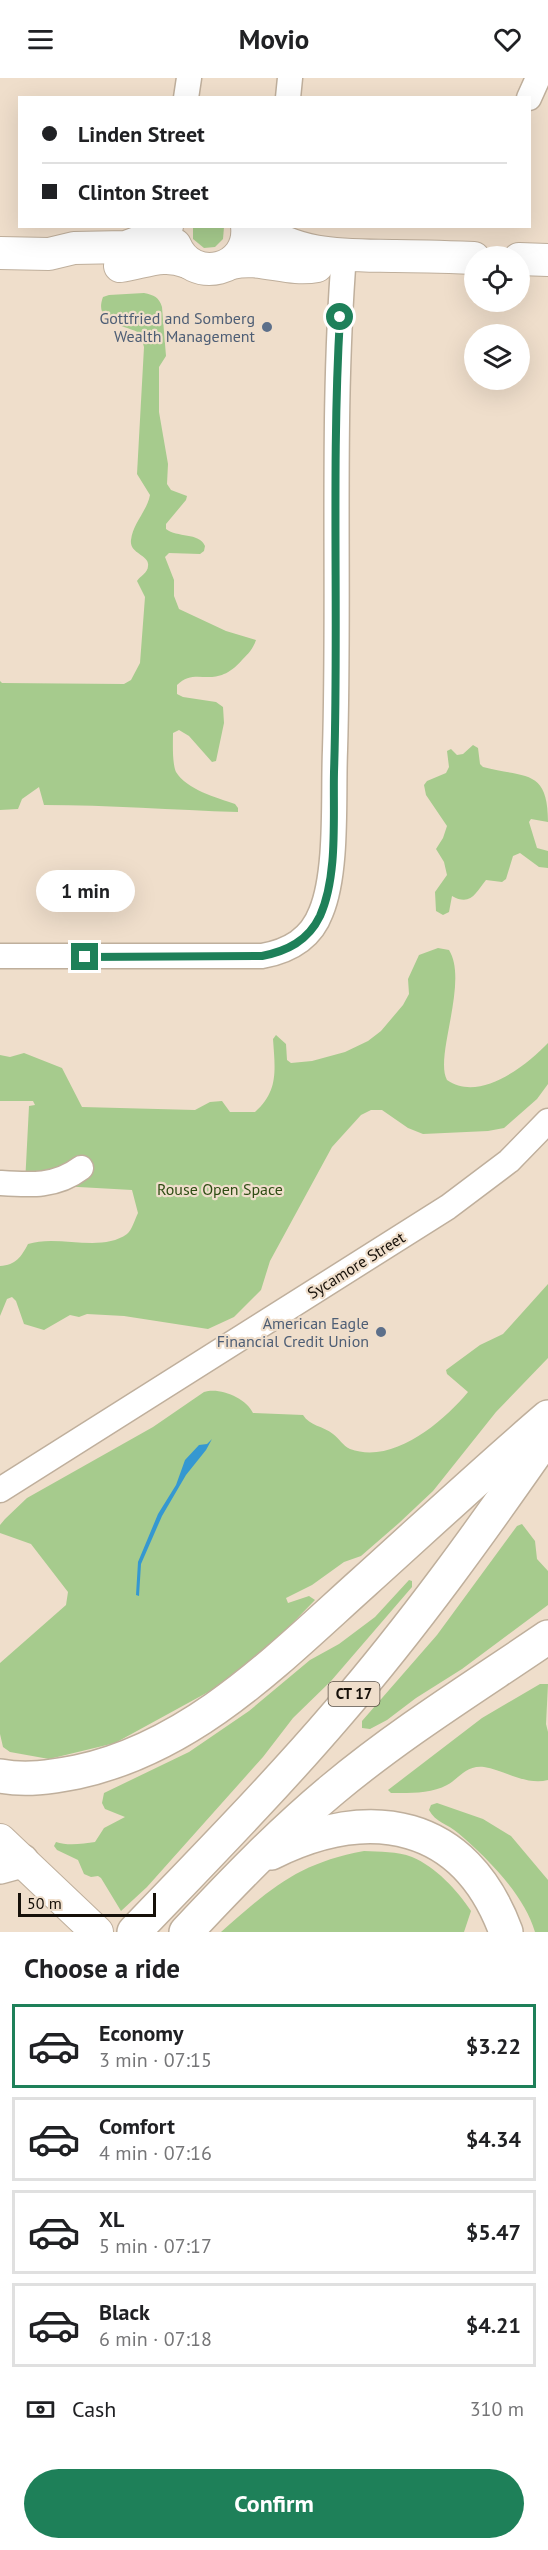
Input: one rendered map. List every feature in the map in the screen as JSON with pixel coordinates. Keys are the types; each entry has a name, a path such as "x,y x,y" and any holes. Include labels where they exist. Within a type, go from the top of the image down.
{"highway":[{"path":"0,1776 40,1778 105,1765 148,1748 210,1713 266,1671 548,1417"},
{"name":"CT 17","path":"134,1932 289,1768 364,1681 437,1591 548,1435"},
{"path":"186,1932 300,1817 374,1757 548,1637"},
{"path":"247,1868 296,1842 337,1829 375,1826 409,1831 441,1846 469,1869 492,1900 506,1932"}],"main road":[{"path":"0,253 49,254 74,248 126,247 153,237 164,228"},
{"path":"173,228 175,244 187,262"},
{"path":"232,263 245,246 247,228"},
{"path":"261,228 272,236 299,248 342,255 464,258"},
{"path":"49,254 75,264 95,267 123,266 160,257 212,270 232,263 261,260 310,267 342,255"},
{"path":"530,259 548,260"},
{"path":"7,1856 97,1932"}],"street":[{"path":"186,96 189,78"},
{"path":"288,96 290,78"},
{"path":"531,96 538,78"},
{"path":"0,956 236,958 276,953 302,941 320,915 326,900 331,870 336,723 338,388 342,255"},
{"name":"Sycamore Street","path":"0,1490 448,1207 509,1161 548,1121"},
{"path":"0,1183 42,1185 63,1179 81,1168"}],"green space":[{"path":"193,228 224,228 223,239 215,247 204,248 193,239"},
{"path":"144,293 156,297 162,307 166,356 159,367 159,412 168,464 167,484 171,490 187,496 166,524 166,529 198,539 205,546 204,551 200,554 169,553 165,557 174,580 174,596 179,609 226,631 256,640 248,653 223,675 192,677 184,679 177,685 177,694 183,697 216,702 223,707 224,723 216,761 212,762 189,736 179,730 173,733 174,764 176,772 187,783 202,792 235,804 238,812 44,805 39,787 22,799 18,809 0,810 0,681 2,683 124,684 131,680 140,663 145,597 137,581 147,571 148,562 133,548 131,540 134,528 150,495 137,474 144,347 140,333 106,318 101,306 103,297 109,295"},
{"path":"473,745 478,748 480,764 483,767 531,778 544,792 548,822 531,819 529,822 537,848 548,851 548,868 539,867 520,853 513,856 506,879 502,882 486,880 468,899 452,896 449,912 443,915 436,911 435,892 447,875 444,862 436,849 447,826 426,795 424,785 427,781 446,773 449,767 447,751 451,749 457,755 463,754"},
{"name":"Rouse Open Space","path":"438,948 449,950 454,964 454,999 444,1069 447,1080 460,1086 474,1087 488,1084 516,1070 548,1043 548,1084 537,1099 504,1128 488,1131 423,1134 408,1128 382,1110 371,1110 361,1115 332,1147 270,1261 261,1290 234,1317 208,1329 124,1316 87,1314 79,1317 70,1315 44,1330 24,1324 16,1301 12,1297 7,1299 0,1316 0,1266 17,1260 28,1244 40,1241 92,1243 116,1239 129,1232 138,1213 132,1190 25,1184 29,1106 35,1105 33,1101 0,1101 0,1055 10,1057 24,1053 62,1068 82,1107 195,1110 210,1102 222,1101 230,1112 255,1112 263,1104 272,1088 275,1070 273,1039 276,1035 286,1044 287,1060 291,1063 312,1061 345,1052 368,1041 381,1031 403,1005 409,994 408,979 419,955"},
{"path":"548,1284 548,1358 496,1412 433,1491 399,1523 361,1556 344,1562 312,1585 286,1598 288,1603 309,1596 315,1600 277,1639 221,1685 115,1743 49,1759 10,1752 3,1747 0,1734 0,1663 66,1605 68,1592 31,1544 0,1533 0,1525 27,1498 153,1427 204,1392 210,1391 225,1392 239,1398 253,1413 303,1415 309,1421 333,1434 350,1449 366,1452 383,1451 400,1446 416,1438 445,1416 468,1392 447,1374 446,1370 480,1345 503,1334"},
{"path":"522,1524 535,1541 537,1559 548,1571 548,1605 462,1669 416,1698 387,1720 370,1729 362,1728 362,1721 437,1635 517,1526"},
{"path":"409,1580 412,1581 412,1587 331,1681 293,1718 263,1757 147,1887 121,1911 101,1878 84,1874 78,1860 57,1850 54,1846 56,1842 80,1844 95,1842 104,1828 125,1817 105,1809 102,1803 104,1793 189,1752 249,1711 310,1660 339,1644 375,1617"},
{"path":"540,1684 548,1684 546,1724 548,1780 532,1781 478,1767 468,1770 447,1785 434,1790 391,1793 388,1790 482,1718"},
{"path":"437,1803 483,1819 511,1836 548,1880 548,1932 535,1932 522,1904 492,1865 454,1830 432,1814 429,1810 431,1805"},
{"path":"364,1851 406,1855 421,1861 438,1873 453,1887 471,1911 464,1932 221,1932 286,1880 321,1863"}],"water":[{"path":"212,1439 186,1475 162,1516 141,1564 139,1596 136,1595 138,1562 158,1514 176,1485 185,1460 199,1445 207,1444"}],"place":[{"name":"Gottfried and Somberg Wealth Management","path":"267,327"},
{"name":"American Eagle Financial Credit Union","path":"381,1332"}],"route":[{"path":"85,957 236,958 276,953 288,949 305,938 320,915 326,900 331,870 336,723 337,406 340,317"}]}
